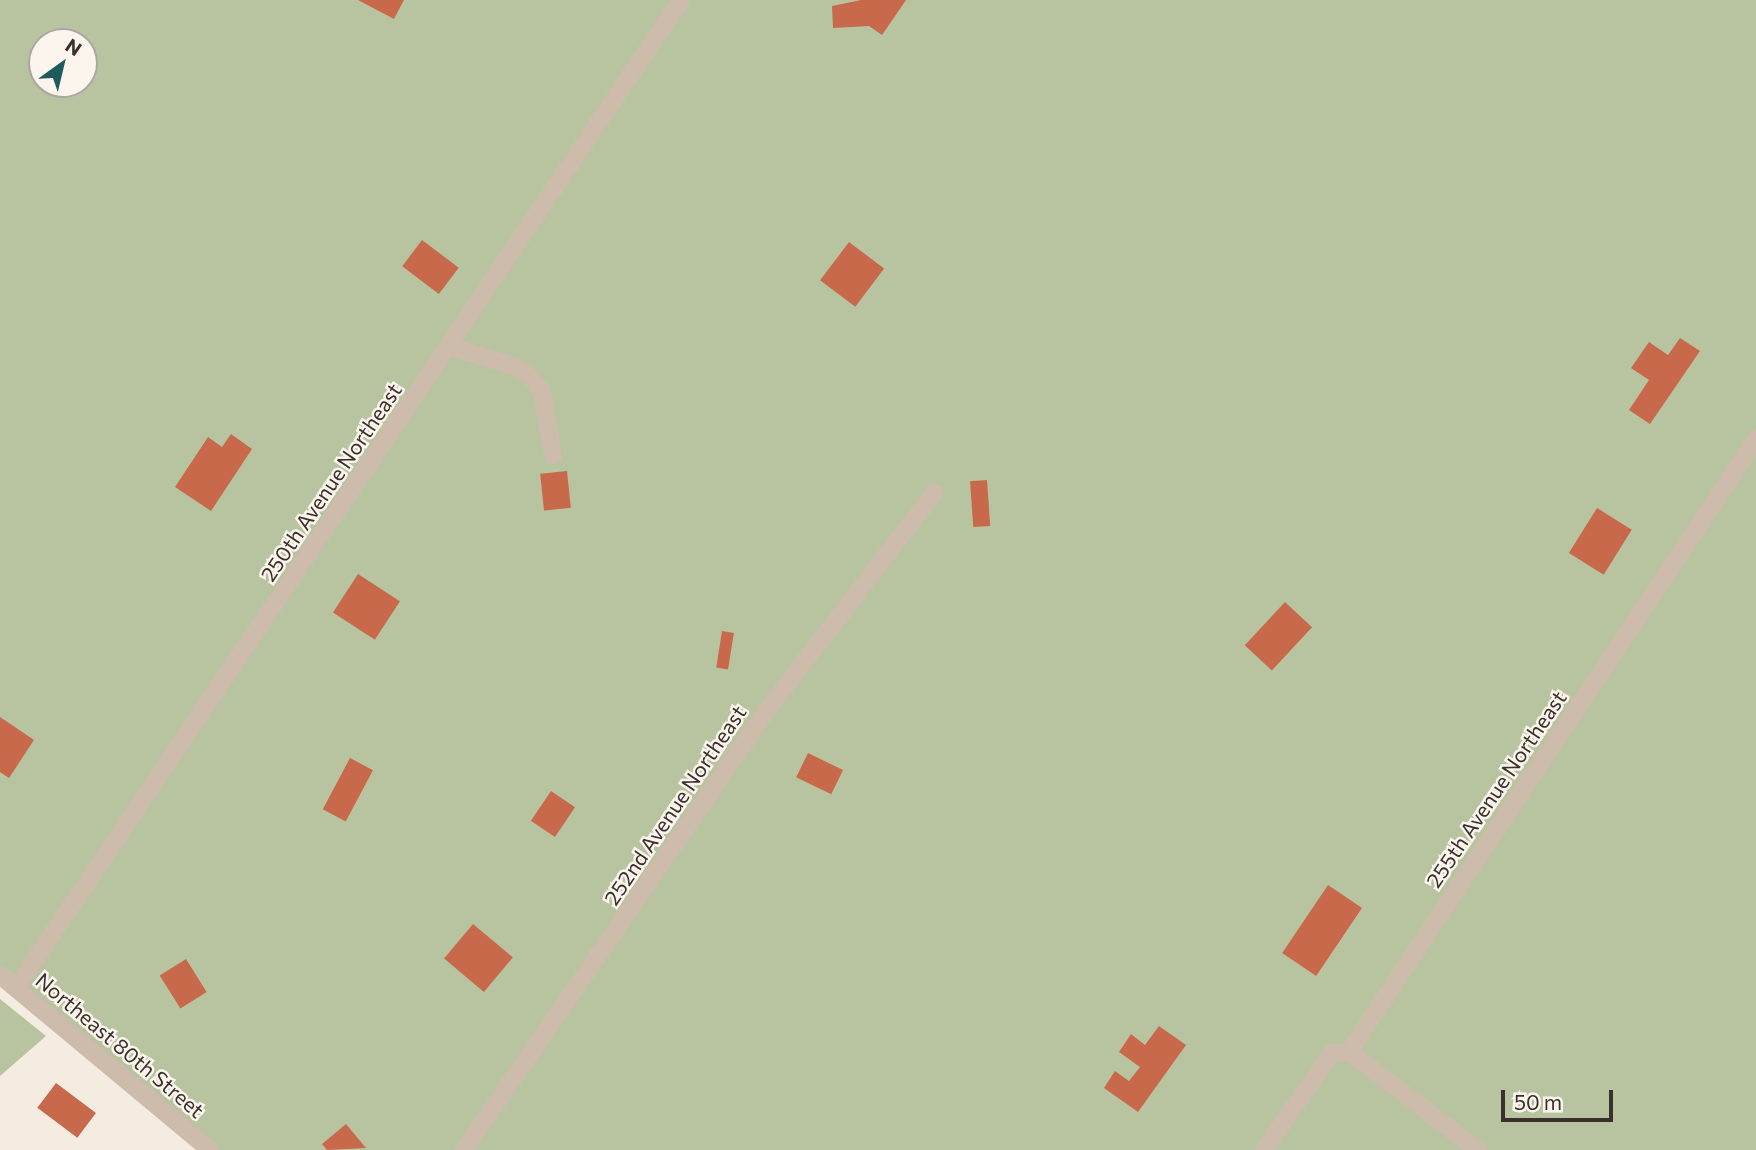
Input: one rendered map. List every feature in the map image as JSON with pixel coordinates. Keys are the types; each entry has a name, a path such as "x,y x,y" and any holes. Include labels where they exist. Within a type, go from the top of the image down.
{"street":[{"name":"250th Avenue Northeast","path":"16,988 681,0"},
{"path":"450,346 517,367 533,379 542,393 553,455"},
{"name":"255th Avenue Northeast","path":"1264,1150 1332,1053 1349,1052 1756,439"},
{"name":"252nd Avenue Northeast","path":"464,1150 768,710 934,493"},
{"name":"Northeast 80th Street","path":"0,975 210,1150"},
{"path":"1349,1052 1478,1150"}],"green space":[{"path":"0,0 1756,0 1756,1150 210,1150 0,975"},
{"path":"0,999 46,1036 0,1076"}],"building":[{"path":"358,0 404,0 394,19"},
{"path":"861,0 906,0 882,35 869,26 833,28 832,6"},
{"path":"422,240 459,268 439,294 402,266"},
{"path":"849,242 884,268 855,307 820,280"},
{"path":"1680,338 1700,351 1650,424 1629,410 1649,380 1631,368 1649,342 1668,355"},
{"path":"231,434 252,449 211,511 175,487 208,437 222,447"},
{"path":"567,471 571,508 544,511 540,474"},
{"path":"987,480 990,526 973,527 970,481"},
{"path":"1597,508 1632,530 1604,575 1569,553"},
{"path":"358,574 400,601 375,640 333,613"},
{"path":"1285,602 1312,627 1272,670 1245,645"},
{"path":"722,631 734,633 728,669 716,668"},
{"path":"0,717 34,740 9,778 0,772"},
{"path":"808,753 843,770 831,794 796,777"},
{"path":"350,758 373,770 346,821 323,809"},
{"path":"551,791 575,807 555,837 531,821"},
{"path":"1328,885 1362,908 1316,976 1282,953"},
{"path":"473,924 513,957 484,992 444,958"},
{"path":"186,959 207,992 180,1009 160,975"},
{"path":"1159,1026 1186,1045 1138,1112 1104,1088 1115,1071 1129,1081 1140,1067 1119,1052 1131,1034 1145,1045"},
{"path":"56,1083 96,1113 77,1138 37,1108"},
{"path":"346,1124 366,1148 327,1150 322,1144"}]}
